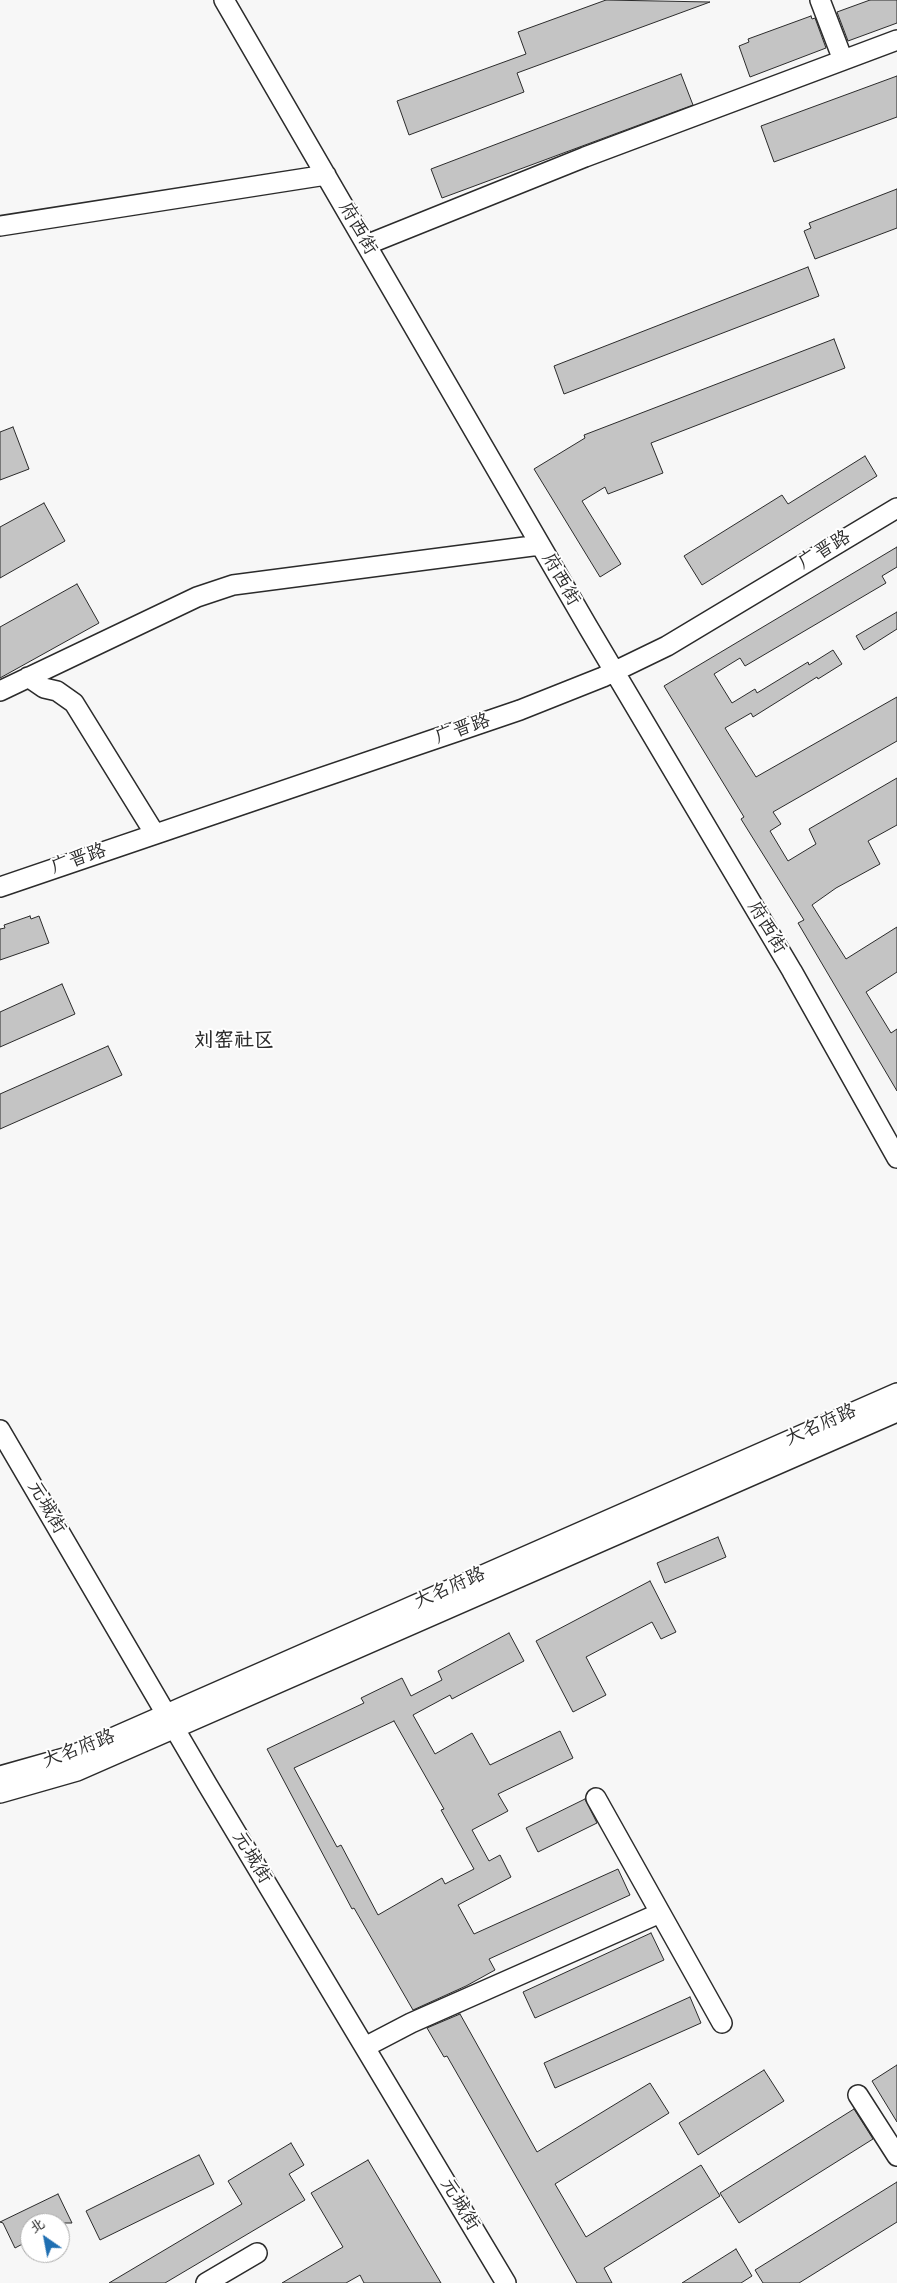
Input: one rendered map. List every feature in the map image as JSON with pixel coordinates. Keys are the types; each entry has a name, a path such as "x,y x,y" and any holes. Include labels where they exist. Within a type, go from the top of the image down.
{"street":[{"name":"府西街","path":"224,0 614,672 792,972 897,1158"},
{"path":"820,0 843,60"},
{"path":"366,245 586,157 897,40"},
{"path":"0,226 270,182 326,176"},
{"name":"广晋路","path":"0,887 520,710 614,672 667,646 897,508"},
{"path":"0,691 197,597 233,585 540,545"},
{"path":"28,677 44,688 57,691 74,703 154,834"},
{"name":"大名府路","path":"0,1793 77,1771 170,1721 897,1393"},
{"name":"大名府路","path":"0,1776 71,1756 170,1721 897,1412"},
{"name":"元城街","path":"0,1430 170,1721 506,2283"},
{"path":"596,1798 722,2024"},
{"path":"364,2047 411,2023 660,1913"},
{"path":"858,2095 897,2156"},
{"path":"206,2283 257,2253"}],"building":[{"path":"606,0 710,2 517,73 524,92 409,135 397,101 526,54 518,32"},
{"path":"870,0 897,0 897,23 848,41 837,12"},
{"path":"811,16 812,19 815,18 826,48 750,77 739,46 749,42 748,39"},
{"path":"681,74 693,105 442,198 431,169"},
{"path":"897,76 897,117 774,162 761,126"},
{"path":"897,189 897,228 815,259 804,231 811,228 809,223"},
{"path":"808,267 819,296 564,394 554,366"},
{"path":"834,339 845,368 651,443 663,473 608,494 605,487 582,501 621,564 600,577 534,469 585,438 584,435"},
{"path":"13,427 29,469 0,480 0,432"},
{"path":"865,456 877,476 702,585 684,556 782,495 788,504"},
{"path":"44,503 65,541 0,578 0,527"},
{"path":"897,547 897,567 882,576 886,583 745,666 740,658 714,674 732,703 755,689 757,693 808,662 809,665 833,650 842,664 818,679 817,677 753,717 751,713 725,728 756,777 897,697 897,741 773,812 781,824 770,831 788,861 816,844 809,829 897,778 897,825 868,841 880,864 836,888 812,905 846,959 897,927 897,972 866,992 891,1033 897,1029 897,1091 798,923 804,920 741,819 744,817 664,686"},
{"path":"77,584 99,623 0,678 0,627"},
{"path":"897,612 897,629 864,650 856,636"},
{"path":"30,916 31,919 39,916 49,943 0,960 0,929 5,928 4,925"},
{"path":"62,984 75,1014 0,1047 0,1012"},
{"path":"108,1046 122,1075 0,1129 0,1094"},
{"path":"718,1537 726,1557 665,1583 657,1563"},
{"path":"650,1581 676,1632 661,1639 652,1622 586,1657 606,1695 573,1712 536,1641"},
{"path":"509,1633 524,1661 452,1699 450,1695 413,1715 435,1754 472,1733 490,1765 560,1731 573,1758 498,1794 508,1811 472,1830 489,1861 500,1855 511,1877 458,1905 474,1934 618,1869 630,1895 489,1959 495,1970 466,1986 413,2010 354,1908 352,1909 267,1749 364,1703 361,1698 402,1678 411,1696 442,1680 438,1671","holes":["394,1721 444,1809 441,1810 474,1869 445,1884 442,1878 378,1915 341,1845 337,1847 294,1768"]},
{"path":"585,1799 597,1823 538,1852 526,1828"},
{"path":"651,1933 664,1960 535,2018 523,1992"},
{"path":"690,1997 701,2023 555,2088 544,2063"},
{"path":"460,2014 537,2152 650,2083 669,2113 555,2184 586,2237 701,2165 720,2196 604,2268 612,2283 577,2283 447,2056 444,2057 427,2028"},
{"path":"897,2065 897,2122 872,2081"},
{"path":"764,2070 784,2101 698,2155 679,2123"},
{"path":"854,2109 873,2139 739,2223 720,2193"},
{"path":"291,2143 304,2165 289,2174 305,2200 165,2283 109,2283 242,2204 228,2181"},
{"path":"199,2155 214,2184 100,2240 86,2211"},
{"path":"368,2160 441,2283 364,2283 360,2275 346,2283 282,2283 343,2247 311,2193"},
{"path":"897,2182 897,2222 799,2283 763,2283 755,2270"},
{"path":"58,2194 67,2213 20,2213 20,2245 15,2248 3,2223 0,2222"},
{"path":"736,2249 752,2276 741,2283 682,2283"}],"district":[{"name":"刘窑社区","path":"234,1042"}]}
